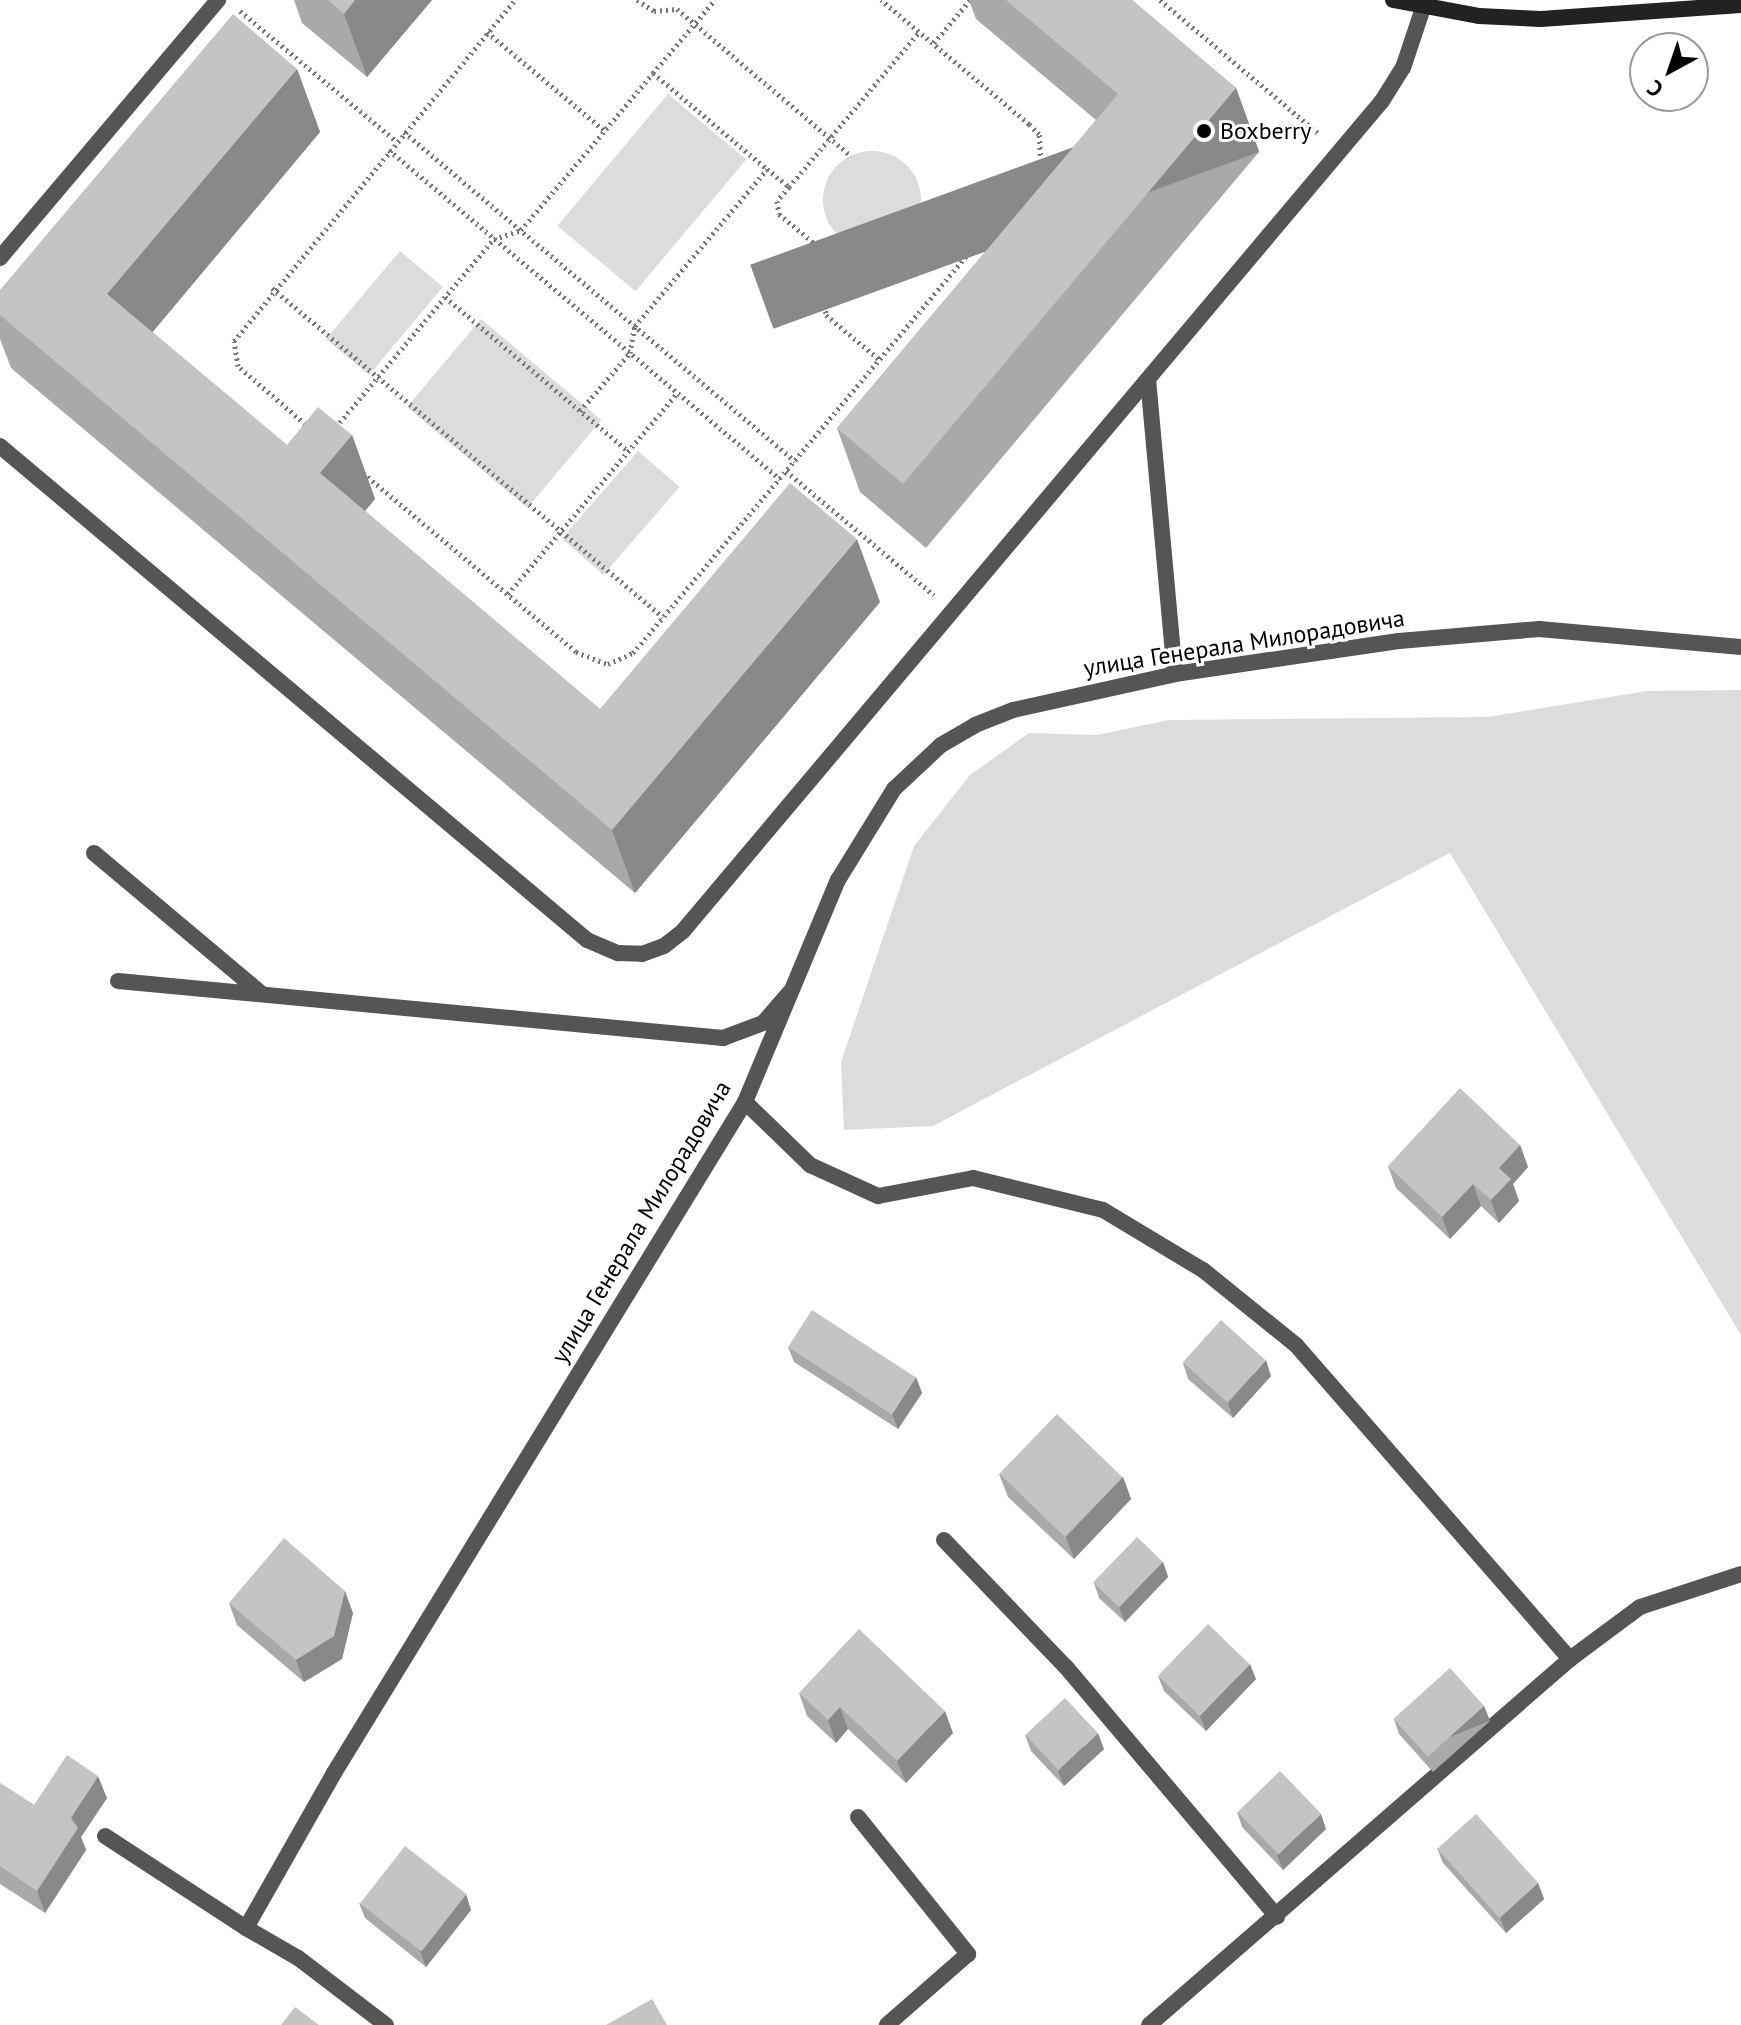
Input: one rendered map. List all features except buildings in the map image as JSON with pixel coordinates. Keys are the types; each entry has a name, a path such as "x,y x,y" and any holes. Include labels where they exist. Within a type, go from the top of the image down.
{"street":[{"path":"0,258 218,0"},
{"path":"1393,0 1423,8 1541,19 1741,5"},
{"path":"0,446 587,940 618,953 642,954 664,946 683,931 1340,152 1394,86 1423,8"},
{"path":"1148,379 1175,674"},
{"name":"улица Генерала Милорадовича","path":"246,1928 341,1760 745,1102 838,880 865,830 894,789 941,745 1013,710 1175,674 1399,641 1539,629 1741,647"},
{"path":"94,853 262,994"},
{"path":"118,981 723,1038 763,1023 795,985"},
{"path":"745,1102 810,1165 878,1196 973,1178 1103,1210 1203,1270 1296,1345 1570,1659"},
{"path":"944,1540 1066,1667 1277,1917"},
{"path":"1149,2025 1277,1917 1570,1659 1640,1607 1741,1574"},
{"path":"858,1817 968,1954 887,2025"},
{"path":"105,1836 246,1928 298,1958 386,2025"}],"path":[{"path":"227,0 396,141"},
{"path":"313,431 247,375 234,355 240,327 515,0"},
{"path":"637,0 654,11 677,9 851,156"},
{"path":"333,430 494,239 521,230 715,0"},
{"path":"361,471 507,594 593,661 623,660 663,617 1041,167 1044,153 1039,134 881,0"},
{"path":"934,43 970,0"},
{"path":"1160,0 1340,152"},
{"path":"487,32 605,131"},
{"path":"845,269 779,214 777,201 919,32"},
{"path":"653,73 789,187"},
{"path":"404,132 795,461"},
{"path":"389,150 780,479"},
{"path":"580,411 630,353 635,326 767,169"},
{"path":"863,248 824,293 826,315 880,360"},
{"path":"272,288 663,617"},
{"path":"445,297 628,451"},
{"path":"507,594 677,393"},
{"path":"786,471 953,611"}],"shaded area":[{"path":"668,94 746,160 636,291 557,226"},
{"path":"872,151 891,155 907,165 917,181 921,200 917,219 907,235 891,245 872,249 853,245 837,235 827,219 823,200 827,181 837,165 853,155"},
{"path":"400,251 443,287 369,375 326,339"},
{"path":"481,319 601,420 527,508 407,407"},
{"path":"638,451 680,487 603,575 562,539"},
{"path":"1741,690 1741,1335 1450,853 933,1126 844,1130 841,1062 914,846 970,775 1029,733 1097,735 1169,720 1487,717 1647,691"}],"place":[{"name":"Boxberry","path":"1204,131"}]}
